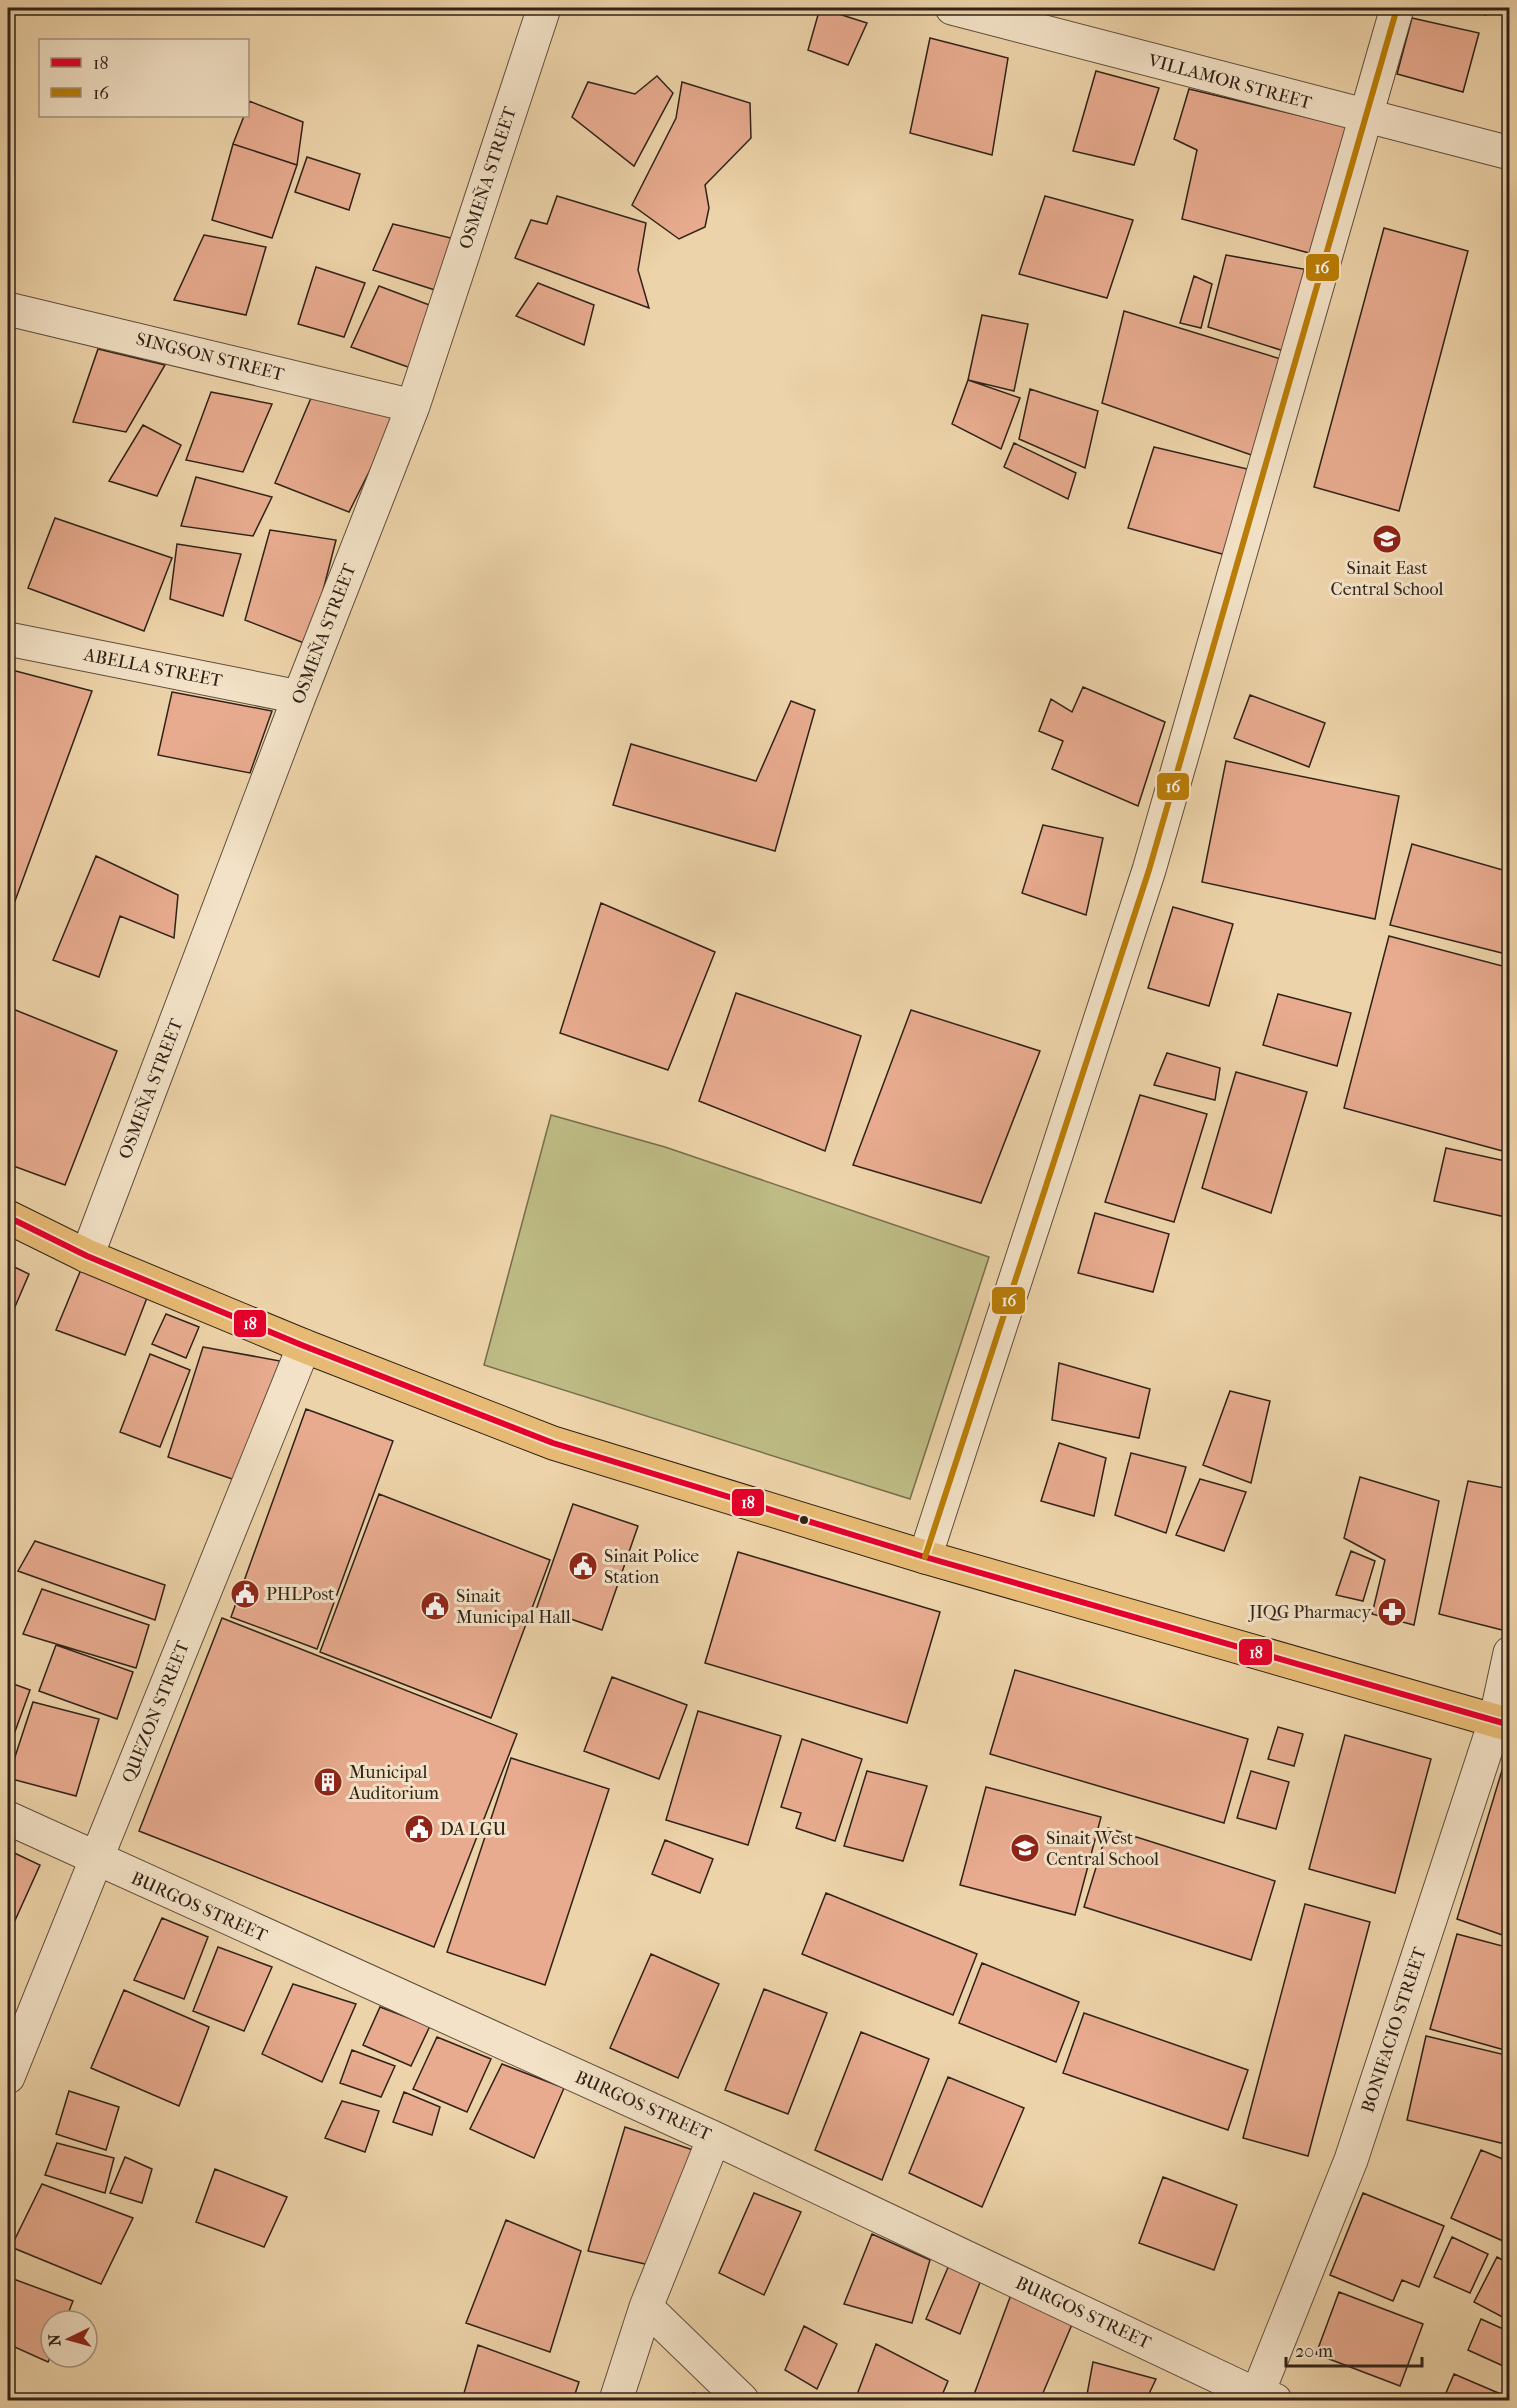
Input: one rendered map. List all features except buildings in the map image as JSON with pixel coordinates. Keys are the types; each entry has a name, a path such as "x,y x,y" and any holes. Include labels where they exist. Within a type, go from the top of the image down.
{"highway":[{"path":"8,1217 87,1256 304,1346 553,1443 925,1557 1502,1724"}],"street":[{"name":"OSMEÑA STREET","path":"87,1256 299,697 413,406 544,8"},
{"name":"VILLAMOR STREET","path":"952,8 1365,118 1509,153"},
{"path":"925,1557 1149,870 1397,8"},
{"name":"SINGSON STREET","path":"8,309 413,406"},
{"name":"ABELLA STREET","path":"8,639 299,697"},
{"name":"QUEZON STREET","path":"8,2077 304,1346"},
{"name":"BONIFACIO STREET","path":"1262,2399 1351,2160 1502,1724 1509,1653"},
{"name":"BURGOS STREET","path":"8,1818 96,1860 714,2138 1262,2399"},
{"path":"616,2400 646,2307 714,2138"},
{"path":"646,2307 742,2400"}],"shaded area":[{"path":"551,1115 665,1147 989,1257 910,1499 484,1365"}],"transit line":[{"name":"16","path":"925,1557 1149,870 1397,8"},
{"name":"18","path":"8,1217 87,1256 304,1346 553,1443 925,1557 1510,1725"}],"place":[{"name":"Sinait East Central School","path":"1387,539"},
{"name":"Sinait Police Station","path":"583,1566"},
{"name":"PHLPost","path":"245,1594"},
{"name":"Sinait Municipal Hall","path":"435,1606"},
{"name":"JIQG Pharmacy","path":"1392,1612"},
{"name":"Municipal Auditorium","path":"328,1782"},
{"name":"DA LGU","path":"419,1829"},
{"name":"Sinait West Central School","path":"1025,1848"}]}
